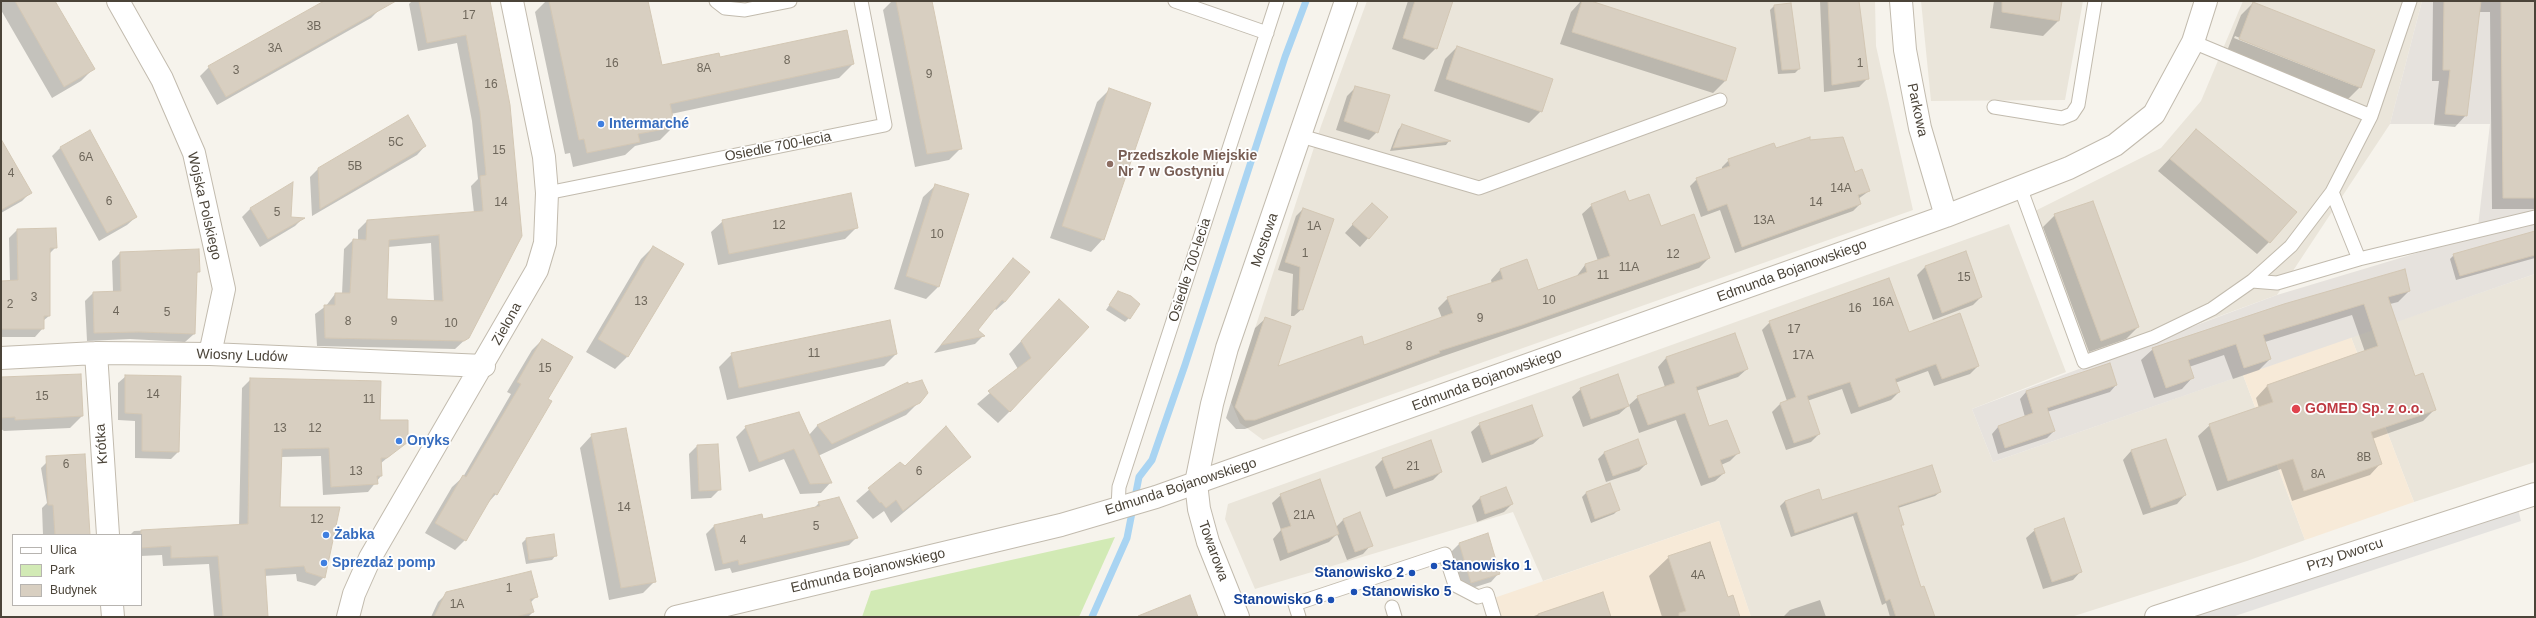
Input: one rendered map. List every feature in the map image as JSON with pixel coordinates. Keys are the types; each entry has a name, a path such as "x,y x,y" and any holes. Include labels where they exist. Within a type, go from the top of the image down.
{"street":[{"name":"Wojska Polskiego","path":"118,1 162,79 194,153 224,289 210,354"},
{"name":"Zielona","path":"348,617 354,594 370,558 484,366 537,270 545,243 547,193 544,157 512,1"},
{"name":"Mostowa","path":"1196,484 1212,404 1228,348 1346,1"},
{"name":"Parkowa","path":"1901,1 1905,50 1920,128 1946,216"},
{"name":"Edmunda Bojanowskiego","path":"676,617 1061,525 1156,497 1946,216 2069,168 2115,145 2154,114 2193,42 2206,1"},
{"name":"Wiosny Ludów","path":"1,358 96,353 210,354 484,366"},
{"name":"Krótka","path":"96,353 108,534"},
{"name":"Towarowa","path":"1196,484 1199,510 1208,542 1238,617"},
{"name":"Przy Dworcu","path":"2156,617 2535,494"},
{"path":"112,606 113,617"}],"lane":[{"path":"716,1 725,8 745,10 790,1"},
{"name":"Osiedle 700-lecia","path":"547,193 884,125 861,1"},
{"path":"1175,1 1267,33"},
{"name":"Osiedle 700-lecia","path":"1118,508 1119,488 1277,1"},
{"path":"1994,107 2062,118 2072,114 2078,105 2094,1"},
{"path":"2020,187 2084,362 2154,337 2212,309 2252,281 2291,246 2332,192 2371,116 2410,1"},
{"path":"2193,42 2371,116"},
{"path":"1300,136 1479,188 1720,100"},
{"path":"2332,192 2359,259"},
{"path":"2252,281 2277,284 2359,259 2535,218"},
{"path":"1300,617 1295,604 1445,554 1455,585 1478,597 1487,594 1494,617"}],"shaded area":[{"path":"1367,1 1875,1 1876,46 1913,210 1263,440 1240,423 1231,402 1321,126"},
{"path":"1921,1 2083,1 2065,100 1931,101"},
{"path":"2243,1 2422,1 2390,124 2277,295 2092,363 2035,211 2161,148 2201,101"},
{"path":"2422,1 2535,1 2535,274 1993,462 1972,409 2277,295 2477,235 2490,124 2390,124"},
{"path":"2009,224 2066,372 1972,409 1993,462 2243,375 2305,540 2247,561 2071,617 1751,617 1719,521 1543,581 1513,512 1255,589 1225,519 1228,504"},
{"path":"2535,274 2535,462 2414,502 2351,337"},
{"path":"2351,337 2414,502 2305,540 2243,375"},
{"path":"2518,509 2521,521 2232,617 2189,617"},
{"path":"1719,521 1751,617 1500,617 1494,598"}],"green space":[{"path":"1115,537 1079,617 862,617 871,591"}],"building":[{"path":"15,1 55,1 95,69 64,87"},
{"path":"324,1 396,1 226,97 208,66"},
{"path":"419,1 490,1 510,105 522,236 469,338 464,341 325,338 324,305 335,305 335,293 350,293 353,239 366,240 367,220 483,211 480,176 486,175 480,112 466,35 427,43","holes":["439,235 443,301 387,299 389,240"]},
{"path":"549,1 648,1 662,65 719,53 720,57 847,30 854,64 670,104 675,127 638,134 640,142 587,153 584,139 579,140"},
{"path":"896,1 932,1 962,149 927,154"},
{"path":"1415,1 1453,1 1437,49 1403,38"},
{"path":"1582,1 1591,1 1736,48 1726,81 1572,32"},
{"path":"1828,1 1859,1 1869,79 1832,85"},
{"path":"2002,1 2062,1 2059,21 2002,12"},
{"path":"2444,1 2481,1 2467,116 2445,114 2450,70 2443,70"},
{"path":"2501,1 2535,1 2535,198 2503,198"},
{"path":"2253,2 2375,50 2361,88 2239,39"},
{"path":"1791,3 1800,69 1782,70 1774,5"},
{"path":"1457,46 1553,79 1542,112 1446,79"},
{"path":"1355,86 1390,95 1378,133 1344,121"},
{"path":"1109,88 1151,103 1104,240 1062,226"},
{"path":"408,115 426,146 320,209 318,168"},
{"path":"1402,124 1451,141 1393,148"},
{"path":"2196,129 2297,212 2270,243 2170,159"},
{"path":"90,130 137,217 107,233 60,147"},
{"path":"1810,137 1810,140 1843,137 1855,172 1862,169 1870,191 1858,195 1861,204 1742,247 1727,204 1708,211 1696,178 1730,166 1728,159 1774,143 1776,148"},
{"path":"1,139 32,193 1,210"},
{"path":"293,182 291,217 305,218 268,239 250,208"},
{"path":"935,184 969,194 939,287 906,276"},
{"path":"1625,191 1629,201 1649,194 1661,226 1694,214 1710,258 1522,325 1439,351 1440,353 1255,420 1245,420 1235,407 1265,317 1291,326 1278,366 1362,336 1364,345 1453,313 1447,297 1503,279 1500,269 1527,259 1538,290 1587,272 1585,264 1610,256 1591,204"},
{"path":"851,193 858,228 729,254 722,220"},
{"path":"2093,201 2139,327 2101,341 2054,214"},
{"path":"1372,203 1388,217 1369,239 1352,224"},
{"path":"1303,208 1334,219 1303,310 1298,309 1300,267 1285,262"},
{"path":"56,228 57,248 50,248 50,316 44,316 44,329 1,329 1,281 18,280 17,229"},
{"path":"2535,231 2535,255 2460,276 2453,254"},
{"path":"653,246 684,264 628,357 598,339"},
{"path":"199,249 200,272 197,272 195,334 139,332 94,333 93,292 121,291 120,252"},
{"path":"1966,251 1982,297 1942,313 1925,266"},
{"path":"1013,258 1030,272 1005,302 1002,300 978,330 985,336 941,345"},
{"path":"2405,269 2410,291 2388,297 2415,376 2423,373 2436,410 2371,432 2382,464 2351,475 2304,491 2293,459 2228,481 2209,424 2273,402 2267,385 2378,346 2364,304 2263,335 2271,359 2244,368 2236,344 2188,360 2194,378 2166,388 2152,348 2284,304"},
{"path":"1889,278 1909,332 1960,313 1979,366 1942,379 1936,364 1895,379 1900,392 1859,407 1850,382 1807,396 1820,434 1794,443 1780,403 1796,397 1769,321"},
{"path":"1118,291 1131,296 1140,304 1130,319 1109,305"},
{"path":"1059,299 1089,327 1010,412 988,391 1031,358 1021,341"},
{"path":"890,320 897,354 739,388 731,353"},
{"path":"1735,333 1748,369 1696,387 1709,426 1727,420 1740,453 1720,460 1725,473 1709,478 1685,413 1648,425 1637,396 1675,383 1666,357"},
{"path":"542,339 573,357 548,399 552,401 497,495 494,493 466,541 435,523 463,475 466,477 521,384 517,382"},
{"path":"2110,363 2117,385 2047,408 2055,431 2005,448 1998,426 2033,413 2026,391"},
{"path":"81,374 83,416 15,420 15,417 1,418 1,377"},
{"path":"1618,374 1629,406 1591,419 1580,388"},
{"path":"125,375 181,376 179,452 142,451 142,414 125,413"},
{"path":"250,378 381,381 380,420 408,420 408,442 387,458 381,458 382,476 377,476 378,484 331,487 329,448 282,449 280,507 340,507 325,578 306,572 304,566 265,569 268,617 223,617 218,556 171,558 171,546 142,548 141,530 248,524"},
{"path":"922,380 928,393 920,403 832,444 817,425 908,382 908,384"},
{"path":"1532,405 1543,436 1491,455 1479,423"},
{"path":"799,412 832,483 810,484 794,449 759,462 745,426"},
{"path":"946,426 971,457 903,511 896,500 886,508 868,488 900,462 905,466"},
{"path":"626,428 656,582 621,588 591,434"},
{"path":"1638,439 1647,464 1613,476 1604,452"},
{"path":"2166,439 2186,495 2151,508 2131,450"},
{"path":"1431,440 1442,472 1394,489 1382,458"},
{"path":"718,444 721,490 699,491 697,445"},
{"path":"85,454 90,534 55,534 53,505 48,505 46,456"},
{"path":"1932,465 1941,492 1898,506 1904,525 1901,525 1921,587 1924,586 1935,617 1896,617 1890,599 1886,601 1857,512 1795,533 1785,501 1819,489 1822,500"},
{"path":"1320,479 1339,534 1288,553 1281,529 1291,526 1280,494"},
{"path":"1610,483 1620,510 1595,519 1586,492"},
{"path":"1506,487 1513,504 1485,514 1480,497"},
{"path":"839,497 858,538 739,565 738,560 723,564 714,525 762,514 763,519 820,506 818,502"},
{"path":"1360,512 1373,546 1355,552 1343,519"},
{"path":"2064,518 2082,572 2052,582 2034,529"},
{"path":"1488,533 1500,574 1471,583 1459,543"},
{"path":"554,534 557,556 529,560 526,538"},
{"path":"1710,542 1728,597 1733,595 1740,617 1679,617 1679,613 1686,611 1668,556"},
{"path":"531,571 538,597 530,599 534,612 516,617 434,617 446,592"},
{"path":"1603,592 1611,617 1539,617 1538,614"},
{"path":"1190,595 1198,617 1138,617 1138,616"}],"waterway":[{"path":"1092,617 1127,538 1139,477 1152,460 1185,365 1285,57 1306,1"}],"place":[{"name":"Intermarché","path":"601,124"},
{"name":"Przedszkole Miejskie Nr 7 w Gostyniu","path":"1110,164"},
{"name":"GOMED Sp. z o.o.","path":"2296,409"},
{"name":"Onyks","path":"399,441"},
{"name":"Żabka","path":"326,535"},
{"name":"Sprezdaż pomp","path":"324,563"},
{"name":"Stanowisko 1","path":"1434,566"},
{"name":"Stanowisko 2","path":"1412,573"},
{"name":"Stanowisko 5","path":"1354,592"},
{"name":"Stanowisko 6","path":"1331,600"}]}
